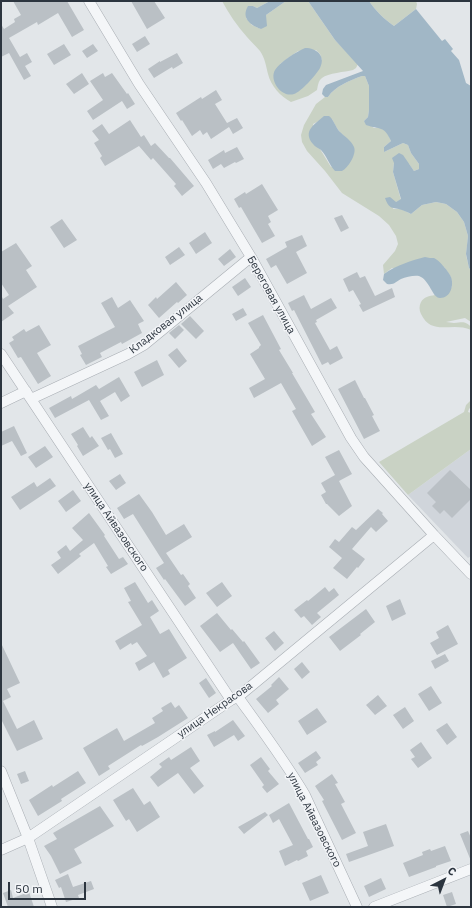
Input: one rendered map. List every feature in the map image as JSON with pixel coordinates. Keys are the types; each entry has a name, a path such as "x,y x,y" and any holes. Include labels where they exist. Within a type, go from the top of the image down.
{"street":[{"name":"Береговая улица","path":"89,1 139,84 206,183 251,257 351,438 364,457 471,574"},
{"name":"Кладковая улица","path":"1,403 28,395 128,354 144,344 251,257"},
{"name":"улица Айвазовского","path":"1,354 234,698 282,758 301,790 357,907"},
{"name":"улица Некрасова","path":"1,850 28,838 234,698 434,535"},
{"path":"1,771 28,838 52,907"},
{"path":"374,907 471,869"}],"shaded area":[{"path":"471,449 471,556 468,558 408,495"}],"green space":[{"path":"222,1 270,1 257,8 253,6 246,18 252,25 261,29 266,15 286,1 308,1 335,40 358,64 353,70 325,76 318,84 317,90 308,96 291,102 283,97 274,87 269,78 262,54 233,20","holes":["316,50 320,54 322,60 280,64 298,51"]},
{"path":"369,1 416,1 417,4 416,9 394,26 380,15"},
{"path":"365,76 369,86 368,117 364,121 374,128 381,128 387,132 391,141 384,147 384,152 403,143 408,145 411,153 419,164 419,169 414,171 409,164 394,163 393,172 401,200 396,202 393,209 401,209 411,214 422,205 436,202 446,204 457,212 464,222 468,236 466,255 469,268 471,270 471,322 465,318 446,322 465,323 471,327 471,330 457,327 437,327 426,321 420,311 421,302 429,296 435,295 438,297 452,287 451,277 444,267 392,268 384,274 383,265 395,251 398,244 396,236 389,225 379,216 342,193 307,151 302,142 301,135 304,125 316,104 325,97 328,97 339,87","holes":["332,119 339,131 351,143 354,153 331,167 320,149 313,124 319,121"]},
{"path":"471,400 471,407 468,412 471,413 471,449 408,495 379,462 464,412 466,405"}],"water":[{"path":"270,1 286,1 266,15 267,26 261,29 250,23 246,17 246,10 248,6 257,8"},
{"path":"308,1 369,1 380,15 394,26 416,9 442,41 445,39 453,49 451,51 459,60 466,83 471,86 471,270 469,268 466,254 468,236 464,222 457,212 446,204 436,202 422,205 411,214 388,205 385,198 390,197 396,202 401,199 393,172 394,163 392,158 399,153 403,155 414,171 419,169 419,164 411,153 408,145 403,143 384,152 384,147 391,141 386,132 384,130 366,125 364,121 368,117 369,110 369,86 365,76 353,79 344,84 331,93 328,97 325,97 322,94 326,85 363,71 335,40"},
{"path":"305,48 317,51 321,56 322,64 308,83 297,93 289,95 277,87 274,79 275,70 288,58"},
{"path":"324,116 329,116 331,118 339,131 353,145 355,150 347,167 342,171 335,171 323,152 314,145 310,139 309,132 311,128"},
{"path":"425,257 436,259 444,266 450,275 452,287 447,296 440,298 437,297 426,281 419,276 401,279 392,284 387,284 383,280 384,274 394,268"}],"building":[{"path":"13,1 67,1 84,30 72,37 58,13 38,25 37,22 9,38 20,57 27,53 32,62 25,66 31,76 24,80 9,53 1,57 1,24 4,29 15,22 14,19 21,15"},
{"path":"131,1 154,1 165,18 147,29"},
{"path":"145,36 150,44 137,52 132,44"},
{"path":"64,44 71,55 54,65 47,54"},
{"path":"93,44 98,51 87,58 82,51"},
{"path":"177,53 183,63 173,69 172,67 154,78 148,69 160,61"},
{"path":"82,73 89,84 74,94 66,84"},
{"path":"103,73 105,77 112,73 135,104 127,109 122,101 93,120 87,111 103,100 90,81"},
{"path":"216,90 222,100 215,104 227,123 237,118 243,128 233,134 229,127 211,139 207,132 203,135 200,130 192,136 176,113 201,97 202,99"},
{"path":"130,120 141,137 144,135 151,146 155,143 194,186 182,196 174,186 176,184 153,158 151,160 139,146 105,166 100,158 102,156 94,143 99,140 92,131 102,124 109,134"},
{"path":"237,147 244,159 224,168 221,164 213,169 208,160 224,150 225,153"},
{"path":"262,184 278,210 268,216 271,222 268,224 275,236 262,243 241,207 239,208 234,199 245,192 246,194"},
{"path":"342,215 349,228 341,232 334,218"},
{"path":"62,219 77,240 64,248 50,227"},
{"path":"205,232 212,243 196,254 189,243"},
{"path":"302,235 307,246 296,252 307,273 287,284 276,265 271,268 266,259 287,247 285,242"},
{"path":"16,243 32,266 26,270 37,287 8,306 14,313 1,322 1,295 3,299 9,295 1,283 1,252"},
{"path":"179,247 185,255 170,265 165,257"},
{"path":"230,249 236,257 224,266 218,259"},
{"path":"357,272 360,278 365,276 375,296 392,288 395,297 363,312 359,305 361,304 353,290 349,292 343,279"},
{"path":"245,278 251,287 238,296 232,287"},
{"path":"176,282 187,295 159,318 148,305"},
{"path":"304,295 311,309 331,298 337,308 316,320 317,322 315,323 330,350 337,346 343,358 330,365 328,362 322,365 294,310 292,311 288,303"},
{"path":"112,297 118,308 130,300 144,321 138,324 142,333 122,344 121,342 100,353 102,357 86,365 80,355 82,354 78,346 115,327 101,303"},
{"path":"243,308 247,315 236,321 232,314"},
{"path":"263,315 281,349 279,350 315,412 311,414 326,437 312,446 292,411 296,409 281,383 254,398 249,388 265,379 250,354 261,345 248,323"},
{"path":"190,316 204,331 196,339 181,324"},
{"path":"39,325 51,345 37,353 51,376 38,384 21,357 18,358 9,343 14,340 12,337 24,329 26,332"},
{"path":"179,325 184,330 175,339 169,333"},
{"path":"177,348 187,361 179,368 168,355"},
{"path":"157,360 164,375 142,387 134,372"},
{"path":"119,377 130,396 121,402 115,392 100,401 109,416 101,420 89,400 55,418 49,408 71,396 72,399 96,385 99,389"},
{"path":"355,380 374,415 372,416 380,431 364,439 338,389"},
{"path":"14,426 27,453 21,456 12,441 1,446 1,432"},
{"path":"83,427 90,438 92,436 99,446 83,456 71,434"},
{"path":"111,433 123,454 115,458 101,438"},
{"path":"45,446 53,457 36,468 28,457"},
{"path":"339,450 352,474 339,481 352,506 339,516 326,504 321,495 326,492 321,483 335,475 325,457"},
{"path":"450,470 471,490 471,499 452,518 444,510 440,514 432,506 436,502 427,493"},
{"path":"120,474 126,483 116,490 109,481"},
{"path":"50,478 56,486 20,510 11,497 34,482 37,487"},
{"path":"73,490 81,501 66,512 58,501"},
{"path":"139,494 166,535 184,524 192,537 166,553 181,575 183,574 190,584 188,586 196,598 185,606 156,568 164,563 133,514 124,519 117,508"},
{"path":"378,509 383,513 382,514 388,521 376,532 371,527 352,549 365,559 347,579 333,568 342,558 329,547 335,539 339,542 352,527 356,530"},
{"path":"89,513 105,535 104,536 119,559 123,557 128,564 111,574 106,567 108,566 94,543 79,554 81,556 58,574 51,565 61,558 57,552 66,545 70,551 83,540 72,528"},
{"path":"135,582 148,603 152,600 159,611 150,617 160,634 169,629 187,658 168,670 170,674 163,678 154,662 139,671 135,663 147,656 137,642 132,645 131,643 120,650 115,641 142,625 128,602 131,601 124,588"},
{"path":"222,582 232,596 217,607 206,593"},
{"path":"325,587 329,592 334,588 339,595 317,613 321,617 312,625 304,616 301,618 294,610"},
{"path":"400,599 406,614 392,621 386,606"},
{"path":"366,609 375,622 340,651 329,637"},
{"path":"217,613 231,630 232,629 243,642 244,641 260,663 251,669 233,643 220,652 200,626"},
{"path":"448,625 458,644 437,655 430,643 439,638 436,632"},
{"path":"274,631 284,643 275,651 265,638"},
{"path":"1,643 20,683 7,689 11,697 3,701 17,729 34,720 43,739 17,751 1,719"},
{"path":"445,654 449,661 435,669 431,661"},
{"path":"302,662 310,672 302,679 294,669"},
{"path":"279,677 289,689 276,700 279,704 268,713 256,699 272,686 271,685"},
{"path":"206,678 216,693 209,698 199,683"},
{"path":"431,686 442,703 429,711 418,694"},
{"path":"378,695 387,706 375,715 366,705"},
{"path":"171,702 175,708 179,705 188,718 108,766 110,769 99,776 83,748 117,728 124,741 155,723 152,718 163,711 161,708"},
{"path":"405,707 414,721 403,729 393,715"},
{"path":"317,708 327,722 307,735 298,721"},
{"path":"233,720 245,736 238,741 234,735 214,747 207,735 215,732"},
{"path":"447,723 457,737 447,745 436,730"},
{"path":"421,742 432,758 418,768 411,759 415,757 410,750"},
{"path":"191,747 200,761 190,768 204,786 194,794 178,773 158,787 150,777 162,767 159,764 169,757 171,760"},
{"path":"316,751 321,758 316,762 318,765 305,773 298,763"},
{"path":"261,757 270,769 268,771 279,784 267,793 262,787 264,785 250,765"},
{"path":"25,771 29,781 21,784 17,774"},
{"path":"78,771 86,783 61,799 62,801 38,816 29,800"},
{"path":"332,774 338,783 335,784 345,802 341,804 356,833 342,840 322,801 324,800 315,786"},
{"path":"133,788 144,805 150,801 160,817 137,832 129,819 126,821 113,800"},
{"path":"289,803 313,847 306,851 308,856 285,866 279,851 293,845 279,819 273,823 269,815"},
{"path":"100,806 114,826 74,849 82,863 60,874 44,846 57,839 53,833"},
{"path":"265,812 268,815 244,834 238,827"},
{"path":"386,824 394,846 349,862 346,854 368,846 363,832"},
{"path":"468,831 471,838 471,861 460,834"},
{"path":"445,846 451,861 409,877 403,863 423,855 422,852 430,849 431,851"},
{"path":"68,874 73,887 91,881 94,889 78,895 79,898 66,902 61,887 59,888 55,880"},
{"path":"321,875 329,893 310,901 302,883"},
{"path":"381,878 386,889 369,897 364,886"},
{"path":"11,890 13,898 29,892 34,907 8,907 3,893"},
{"path":"452,892 456,904 447,907 443,895"}]}
